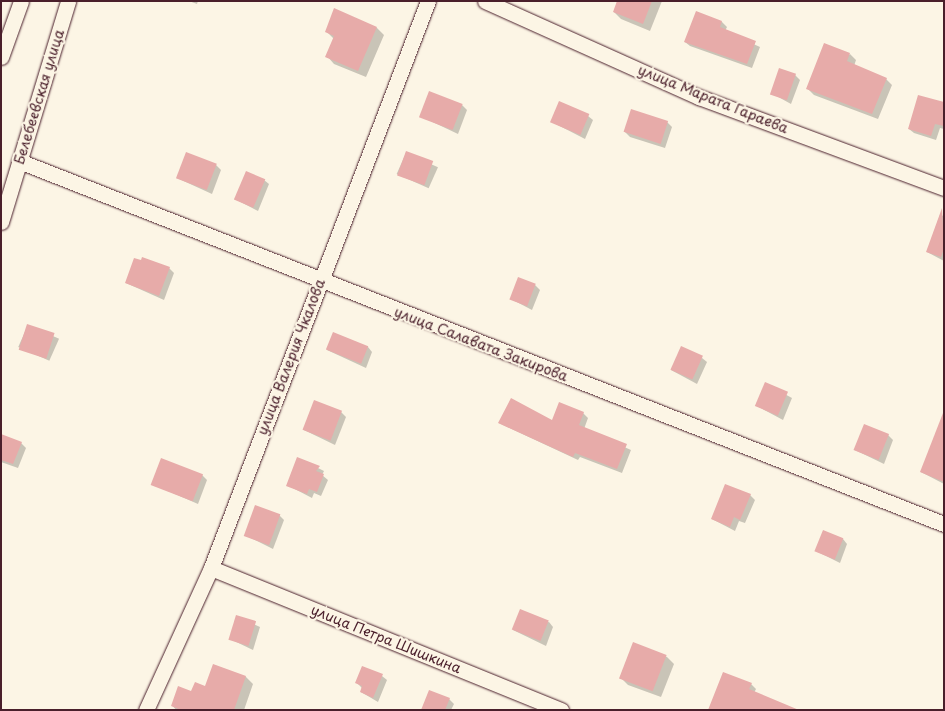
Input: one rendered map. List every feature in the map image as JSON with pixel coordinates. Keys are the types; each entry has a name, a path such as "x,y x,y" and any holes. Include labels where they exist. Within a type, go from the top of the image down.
{"street":[{"path":"1,57 21,1"},
{"name":"Белебеевская улица","path":"1,222 68,1"},
{"name":"улица Валерия Чкалова","path":"146,710 211,568 428,1"},
{"name":"улица Марата Гараева","path":"485,1 699,97 944,188"},
{"name":"улица Салавата Закирова","path":"19,161 320,281 944,524"},
{"name":"улица Петра Шишкина","path":"211,568 561,710"}],"building":[{"path":"617,1 652,1 643,24 613,12"},
{"path":"334,8 377,27 358,71 325,57 334,36 325,32"},
{"path":"696,11 722,21 720,27 756,41 747,64 684,42"},
{"path":"824,43 850,53 847,61 887,78 872,114 806,89"},
{"path":"779,68 796,74 787,100 770,94"},
{"path":"429,91 463,104 453,130 419,117"},
{"path":"918,95 944,102 944,126 935,124 931,136 908,129"},
{"path":"559,101 589,114 580,135 550,122"},
{"path":"631,109 668,121 661,144 624,132"},
{"path":"406,151 433,161 424,185 397,175"},
{"path":"186,152 217,164 207,190 176,178"},
{"path":"246,171 265,179 253,208 234,200"},
{"path":"942,208 944,248 941,257 926,252"},
{"path":"142,257 170,267 159,296 125,283 134,258 141,260"},
{"path":"518,277 536,284 527,306 509,299"},
{"path":"27,324 55,333 46,359 19,350"},
{"path":"333,332 368,346 361,364 326,350"},
{"path":"681,346 703,356 692,380 670,370"},
{"path":"765,382 788,392 778,416 755,406"},
{"path":"511,398 552,420 559,402 584,412 579,425 627,444 617,469 575,453 573,457 498,423"},
{"path":"314,400 342,411 331,441 303,430"},
{"path":"944,414 944,482 920,472"},
{"path":"864,424 889,434 879,460 854,450"},
{"path":"1,434 22,442 13,464 1,460"},
{"path":"297,457 320,466 316,471 324,474 317,492 309,489 307,494 286,486"},
{"path":"161,458 203,474 193,501 151,485"},
{"path":"725,484 751,494 740,520 734,517 730,527 711,519"},
{"path":"255,505 280,514 269,545 244,536"},
{"path":"823,530 843,538 835,560 814,551"},
{"path":"520,609 549,621 541,641 512,629"},
{"path":"236,615 256,621 248,646 228,640"},
{"path":"633,642 667,655 653,691 619,678"},
{"path":"213,664 246,676 234,710 181,710 171,706 178,686 191,691 195,682 205,686"},
{"path":"362,666 383,674 373,698 360,692 362,686 355,683"},
{"path":"723,672 752,683 749,689 799,710 708,710"},
{"path":"429,690 450,698 445,710 421,710"}]}
